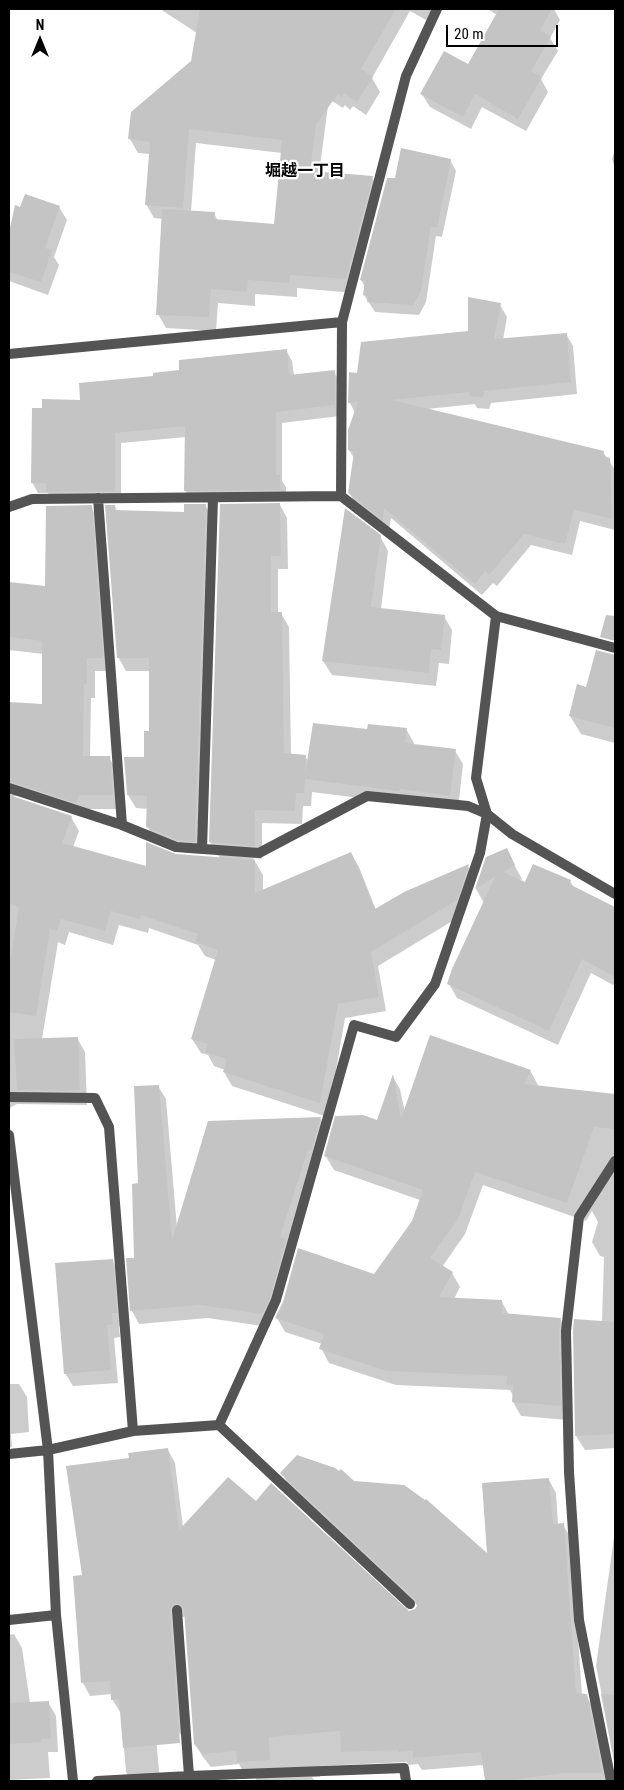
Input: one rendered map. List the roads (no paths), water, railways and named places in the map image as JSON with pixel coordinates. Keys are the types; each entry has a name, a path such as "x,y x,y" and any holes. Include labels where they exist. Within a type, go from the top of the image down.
{"street":[{"path":"341,496 342,322 406,76 436,9"},
{"path":"9,354 342,322"},
{"path":"9,507 32,499 341,496 496,616 615,648"},
{"path":"98,498 122,825"},
{"path":"202,849 213,498"},
{"path":"219,1425 276,1300 354,1025 396,1037 436,984 480,852 487,814 476,778 496,616"},
{"path":"9,788 122,825 176,847 259,852 367,796 468,806 487,814 512,834 615,894"},
{"path":"9,1097 95,1098 109,1127 134,1431"},
{"path":"9,1135 48,1450 56,1615 73,1781"},
{"path":"611,1781 580,1620 569,1472 566,1331 580,1217 615,1161"},
{"path":"9,1454 48,1450 134,1431 219,1425 410,1604"},
{"path":"177,1610 189,1776"},
{"path":"9,1620 56,1615"},
{"path":"97,1781 404,1768 406,1781"}],"district":[{"name":"堀越一丁目","path":"305,172"}]}
